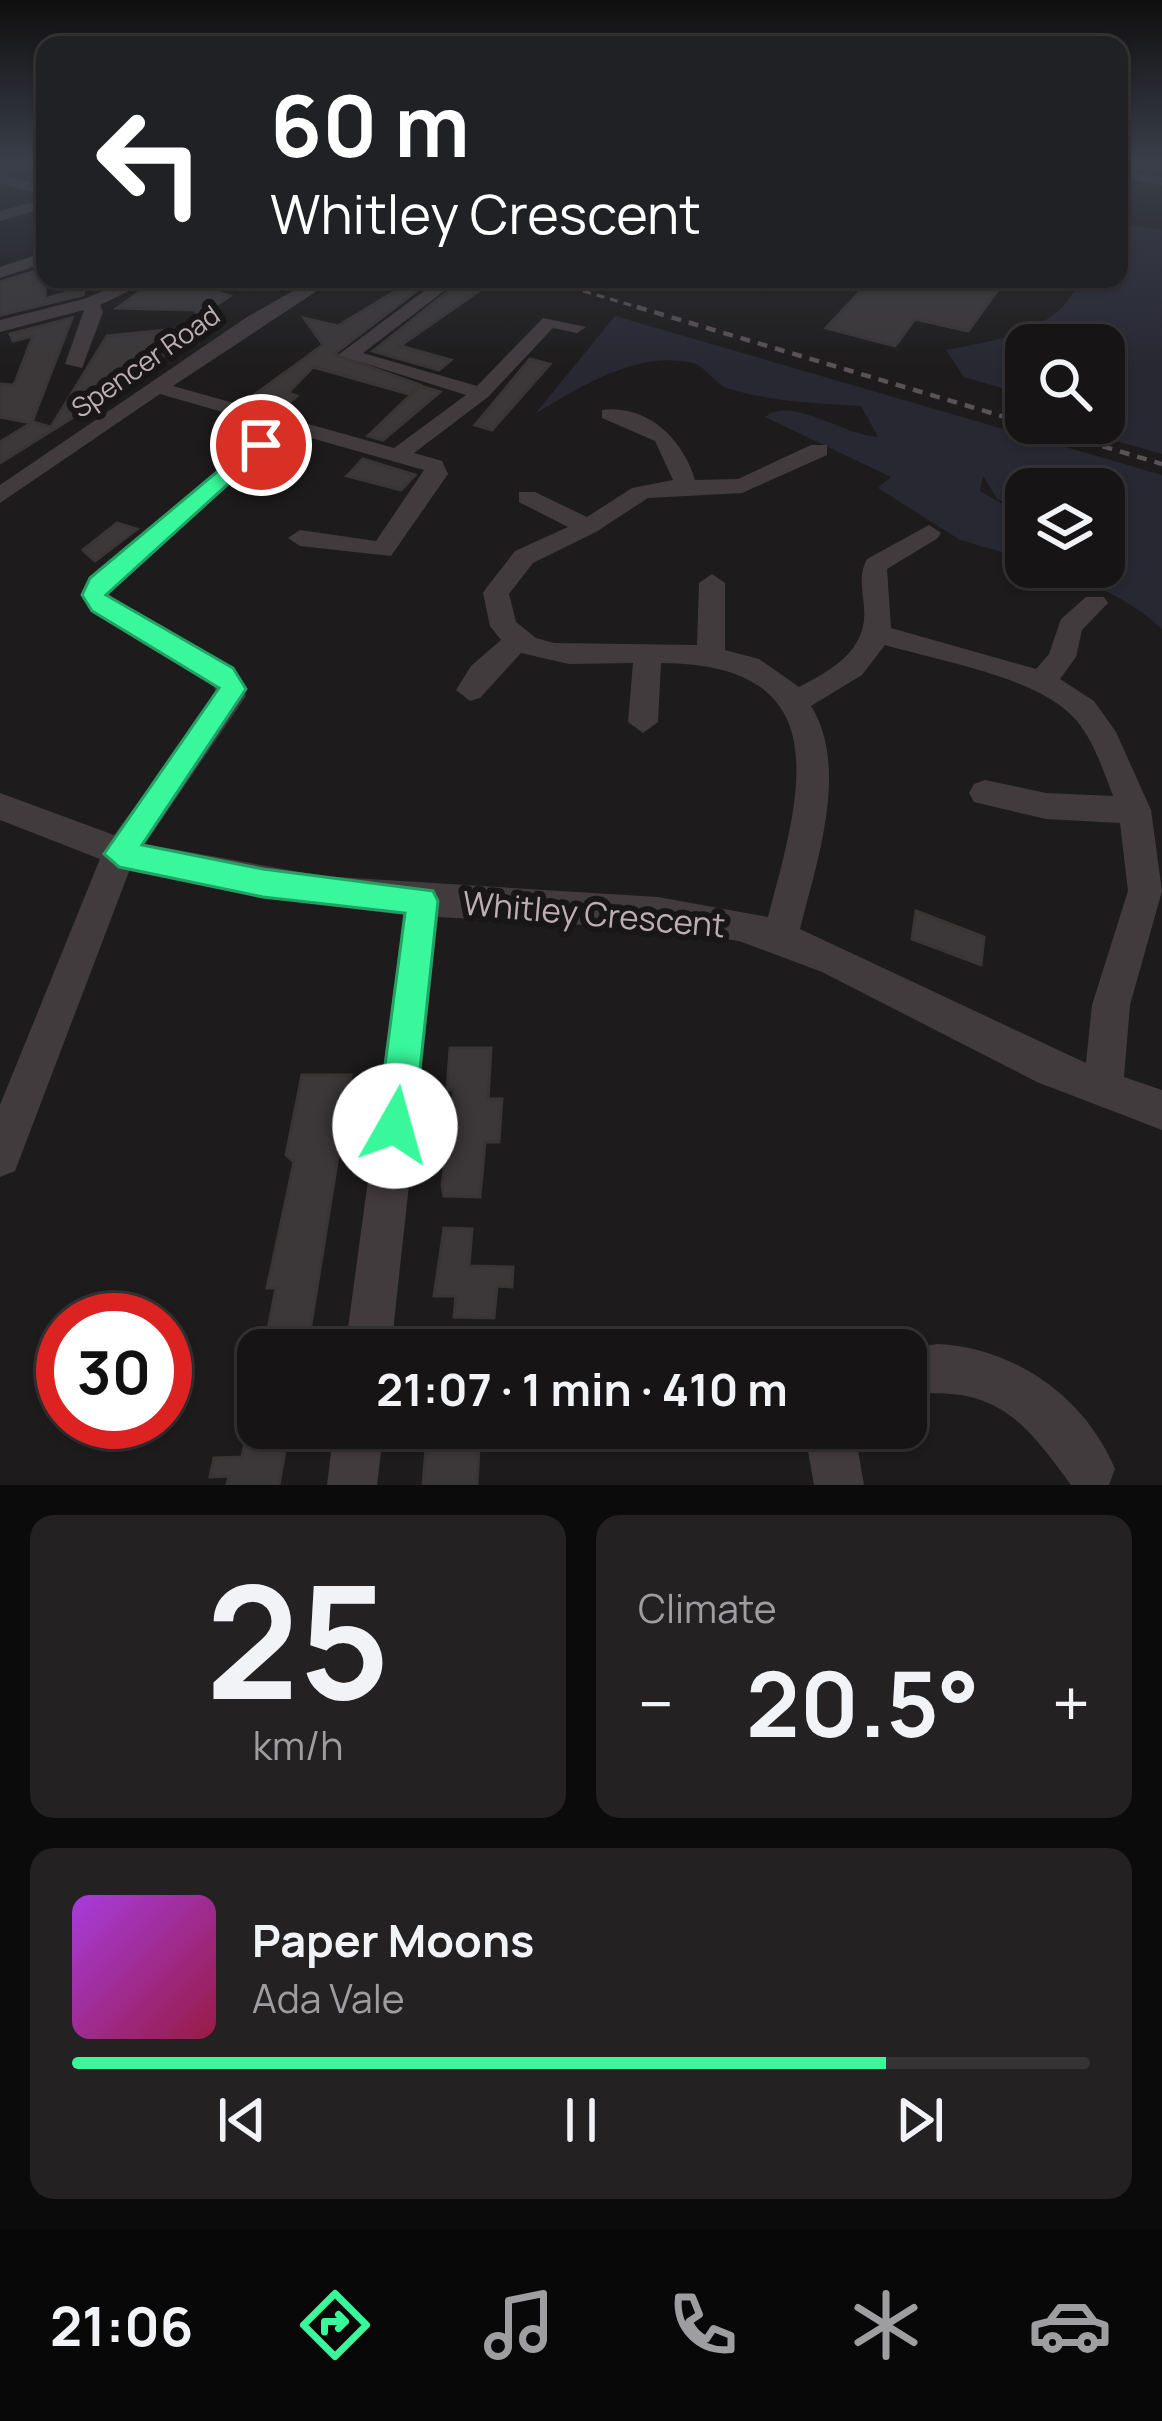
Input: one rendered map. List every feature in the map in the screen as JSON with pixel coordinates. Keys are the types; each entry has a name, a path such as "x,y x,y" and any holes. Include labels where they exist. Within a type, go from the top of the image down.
{"street":[{"path":"0,273 36,260"},
{"path":"0,326 90,303 124,288"},
{"path":"253,321 237,309 271,288"},
{"name":"Spencer Road","path":"0,496 253,321 310,288"},
{"path":"440,288 348,355 482,393"},
{"path":"75,364 94,312 90,303"},
{"path":"401,453 482,393 541,320 577,327"},
{"path":"156,388 426,460 437,474 392,542 370,552 300,538"},
{"path":"622,415 676,446 686,487"},
{"path":"0,1156 119,854 233,689 224,675 100,605 94,595 99,584 286,424"},
{"path":"780,938 812,815 813,740 798,700 775,677 739,659 711,653 561,655 518,640 497,616 501,581 524,557 588,526 640,493 742,486 802,453"},
{"path":"527,497 588,526"},
{"path":"798,700 847,673 875,633 876,566 913,536"},
{"path":"711,653 712,583"},
{"path":"1042,680 1062,656 1070,626 1095,601"},
{"path":"875,633 1042,680 1092,720 1135,810 1153,894 1111,1005 1103,1090"},
{"path":"466,694 481,673 518,640"},
{"path":"642,726 648,652"},
{"path":"974,794 1046,806 1135,810"},
{"name":"Whitley Crescent","path":"0,806 119,854 263,883 422,901 680,916 780,938 1103,1090 1162,1110"},
{"path":"371,1329 422,901"},
{"path":"927,1369 968,1366 1006,1382 1046,1412 1090,1469"},
{"path":"352,1485 356,1449"},
{"path":"833,1449 839,1485"}],"shaded area":[{"path":"1128,231 1162,231 1162,454 1125,444 1125,324 1040,324 1074,288 1128,288"},
{"path":"615,316 1005,429 1005,444 1055,444 1162,475 1162,629 1098,588 1125,588 1125,468 1005,468 1005,502 997,499 983,476 980,491 1005,505 1005,553 960,540 878,488 891,477 765,417 776,411 803,413 878,437 861,406 746,393 725,387 698,365 672,360 630,366 535,414"},
{"path":"1004,337 1005,389 964,377 946,350"}],"building":[{"path":"36,271 36,288 45,288 45,299 85,288 83,295 1,315 0,282"},
{"path":"145,288 205,288 230,296 196,319 196,310 117,308"},
{"path":"400,288 420,288 334,354 420,385 409,394 313,367 288,393 297,396 280,410 250,398 323,345 304,318 338,326"},
{"path":"453,288 483,288 400,346 451,360 439,370 373,351"},
{"path":"864,288 999,288 968,331 915,319 895,346 826,328"},
{"path":"72,318 32,422 51,427 107,336 205,326 112,393 0,463 0,442 31,423 0,417 0,384 14,385 33,336 13,341 10,334"},
{"path":"530,359 550,364 492,430 475,425"},
{"path":"420,386 440,392 383,440 368,436"},
{"path":"363,459 415,475 401,490 347,476"},
{"path":"117,523 137,529 95,561 83,550"},
{"path":"916,911 984,937 981,965 912,939"},
{"path":"450,1048 491,1048 488,1099 502,1099 499,1142 485,1142 480,1197 444,1196 454,1090 447,1090"},
{"path":"302,1075 351,1075 310,1329 268,1329 276,1288 267,1288 294,1162 286,1155"},
{"path":"444,1228 472,1229 469,1266 513,1267 512,1287 497,1286 494,1318 454,1317 456,1296 434,1296"},
{"path":"244,1449 285,1449 279,1485 227,1485 229,1476 210,1477 214,1458 242,1457"},
{"path":"426,1449 479,1449 477,1485 423,1485"}],"railway":[{"path":"573,288 647,310"},
{"path":"637,307 1162,464"}],"route":[{"path":"261,445 99,584 94,595 100,605 224,675 233,689 119,854 263,883 422,901 395,1126"}]}
